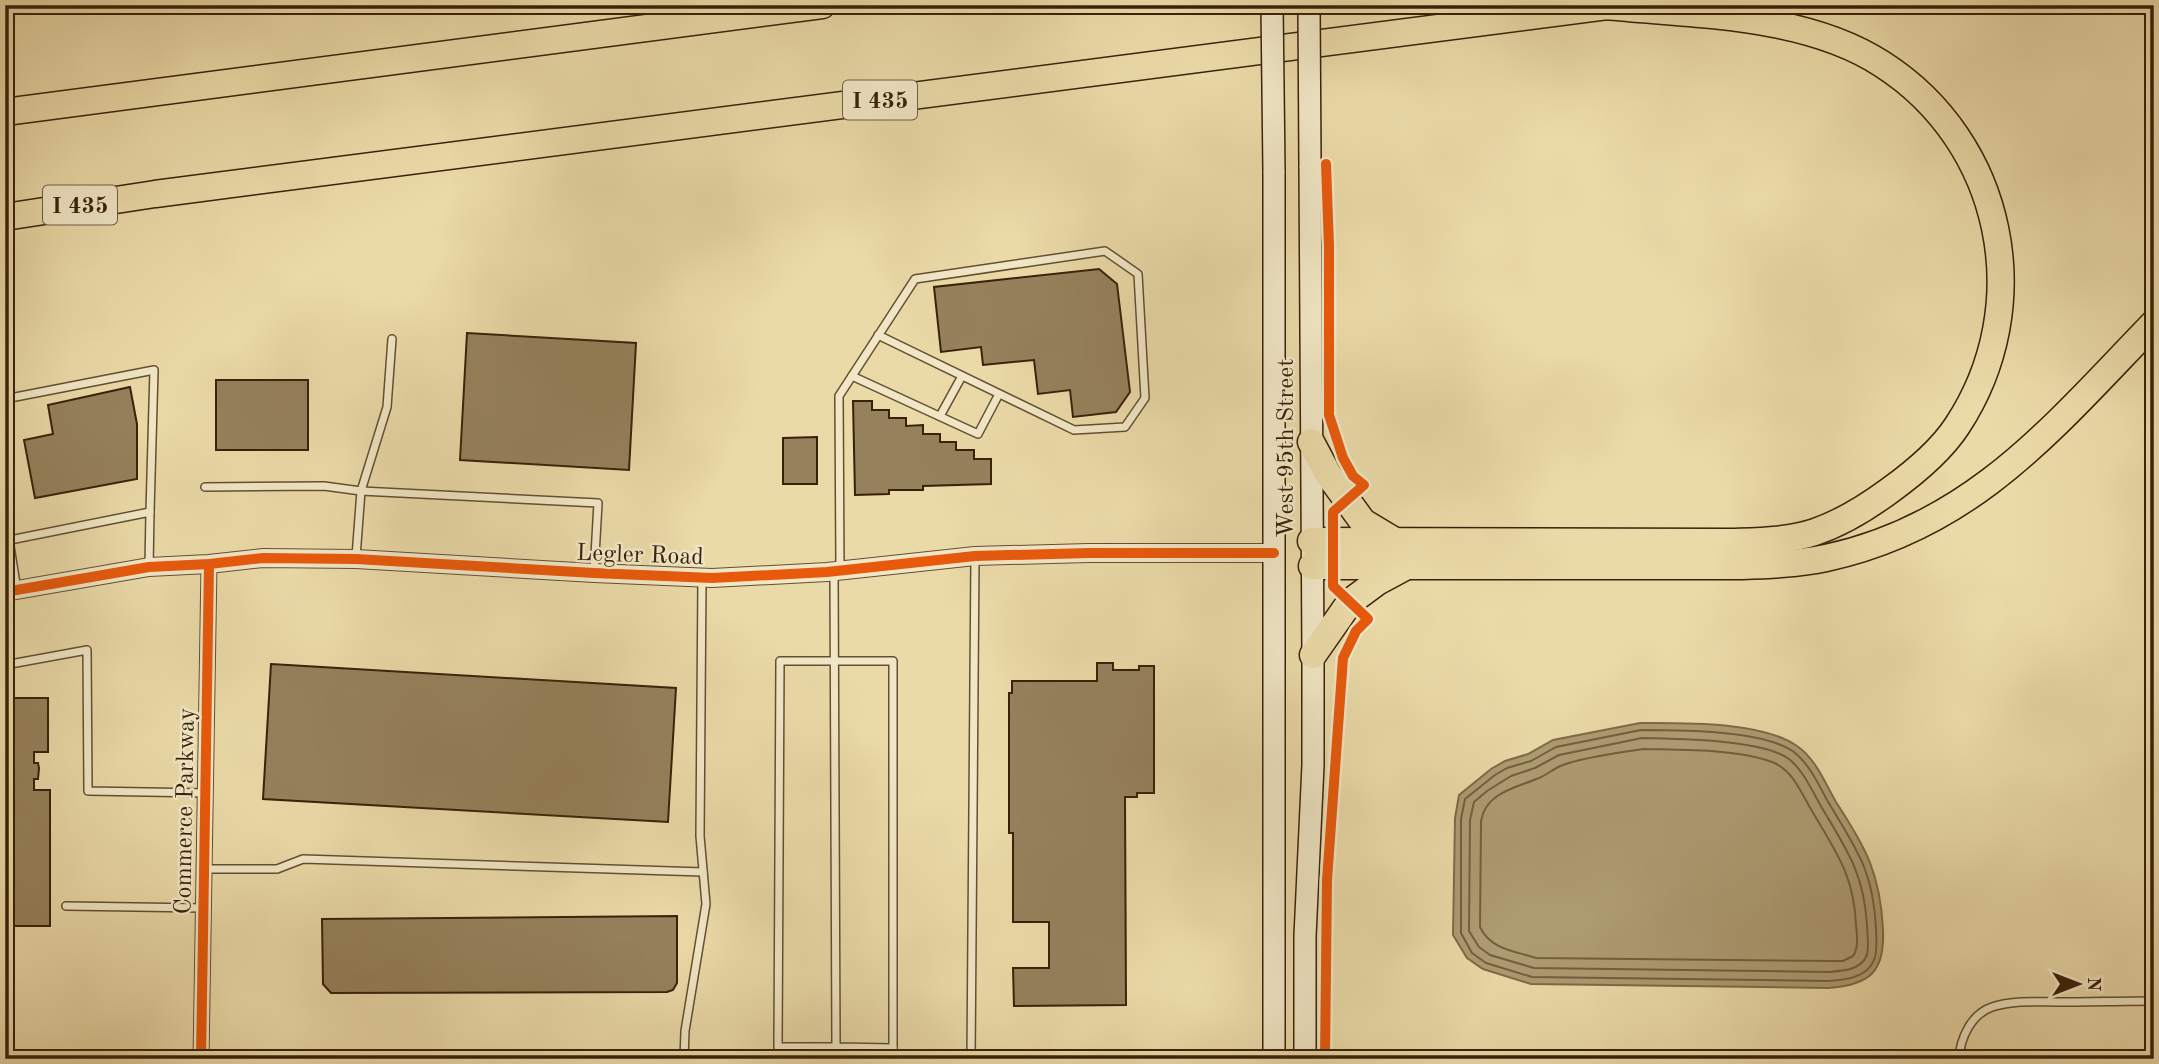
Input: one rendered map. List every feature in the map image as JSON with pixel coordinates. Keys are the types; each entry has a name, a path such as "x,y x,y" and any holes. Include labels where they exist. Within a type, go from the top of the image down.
{"highway":[{"path":"5,112 822,5"},
{"path":"1311,553 1393,540 1731,542 1778,540 1815,532 1848,517 1909,477 1956,428 1971,401 1984,373 1999,319 2000,257 1996,231 1980,177 1948,123 1928,100 1881,63 1852,48 1818,36 1773,23 1610,6"},
{"name":"I 435","path":"5,217 155,194 1610,6"},
{"path":"1311,553 1406,566 1741,566 1786,564 1825,558 1902,534 1932,520 2001,475 2043,438 2154,323"},
{"path":"1311,442 1328,474 1363,522 1393,540"},
{"path":"1314,655 1350,602 1377,582 1406,566"}],"main road":[{"name":"West 95th Street","path":"1272,5 1274,1059"},
{"name":"West 95th Street","path":"1305,1059 1305,936 1314,655 1308,5"},
{"path":"1275,553 1311,553"}],"street":[{"name":"Legler Road","path":"11,591 149,567 263,558 356,559 594,573 755,577 975,556 1275,553"},
{"name":"Commerce Parkway","path":"201,1059 209,564"}],"lane":[{"path":"836,1047 834,661 839,396 878,335 915,279 1105,251 1138,274 1145,398 1125,427 1074,430 878,335"},
{"path":"356,559 361,491 387,407 392,339"},
{"path":"5,399 153,370 149,567"},
{"path":"852,376 978,434 999,394"},
{"path":"940,416 962,376"},
{"path":"205,487 324,486 361,491 598,503 594,573"},
{"path":"8,540 150,512"},
{"path":"5,515 11,591"},
{"path":"971,1059 975,556"},
{"path":"2154,559 2150,559 2154,931"},
{"path":"684,1059 685,1031 706,904 699,836 702,577"},
{"path":"5,666 88,650 88,791 205,793"},
{"path":"892,1048 778,1047 780,661 893,661 892,1059"},
{"path":"204,869 277,869 303,859 703,872"},
{"path":"66,906 203,908"},
{"path":"1959,1059 1968,1027 1990,1007 2014,1002 2154,1001"}],"water":[{"path":"1640,723 1743,728 1782,738 1804,751 1820,772 1856,833 1875,876 1881,909 1883,944 1878,966 1872,973 1855,984 1828,988 1531,984 1483,969 1467,958 1453,935 1455,818 1459,795 1491,769 1553,740"}],"building":[{"path":"1099,269 1117,284 1130,392 1116,412 1073,417 1070,390 1038,394 1034,360 983,365 981,347 941,352 934,287"},
{"path":"467,333 636,343 629,470 460,460"},
{"path":"216,380 308,380 308,450 216,450"},
{"path":"130,387 137,424 137,479 35,498 24,440 53,434 48,405"},
{"path":"853,401 872,401 872,410 889,410 889,418 906,418 906,426 923,425 923,434 940,434 940,442 956,442 956,450 974,450 974,459 991,459 991,484 923,486 923,490 889,490 889,494 855,495"},
{"path":"817,437 817,484 783,484 783,438"},
{"path":"1097,663 1113,663 1113,670 1139,670 1139,666 1154,666 1154,793 1137,793 1137,797 1125,797 1126,1005 1014,1006 1013,968 1049,968 1049,922 1013,922 1013,833 1009,833 1009,693 1012,693 1012,681 1097,681"},
{"path":"271,664 676,688 668,822 263,799"},
{"path":"5,698 48,698 48,752 34,752 34,763 38,763 39,768 38,779 34,779 34,790 50,790 50,926 5,926"},
{"path":"677,916 677,983 673,990 667,992 331,993 323,984 322,919"}],"cycle path":[{"path":"1325,1059 1327,880 1343,658 1356,631 1368,619 1333,586 1333,512 1364,485 1353,476 1343,458 1329,415 1326,164"},
{"path":"5,592 149,567 263,558 356,559 712,578 827,572 975,556 1274,553"},
{"path":"201,1059 209,564"}]}
